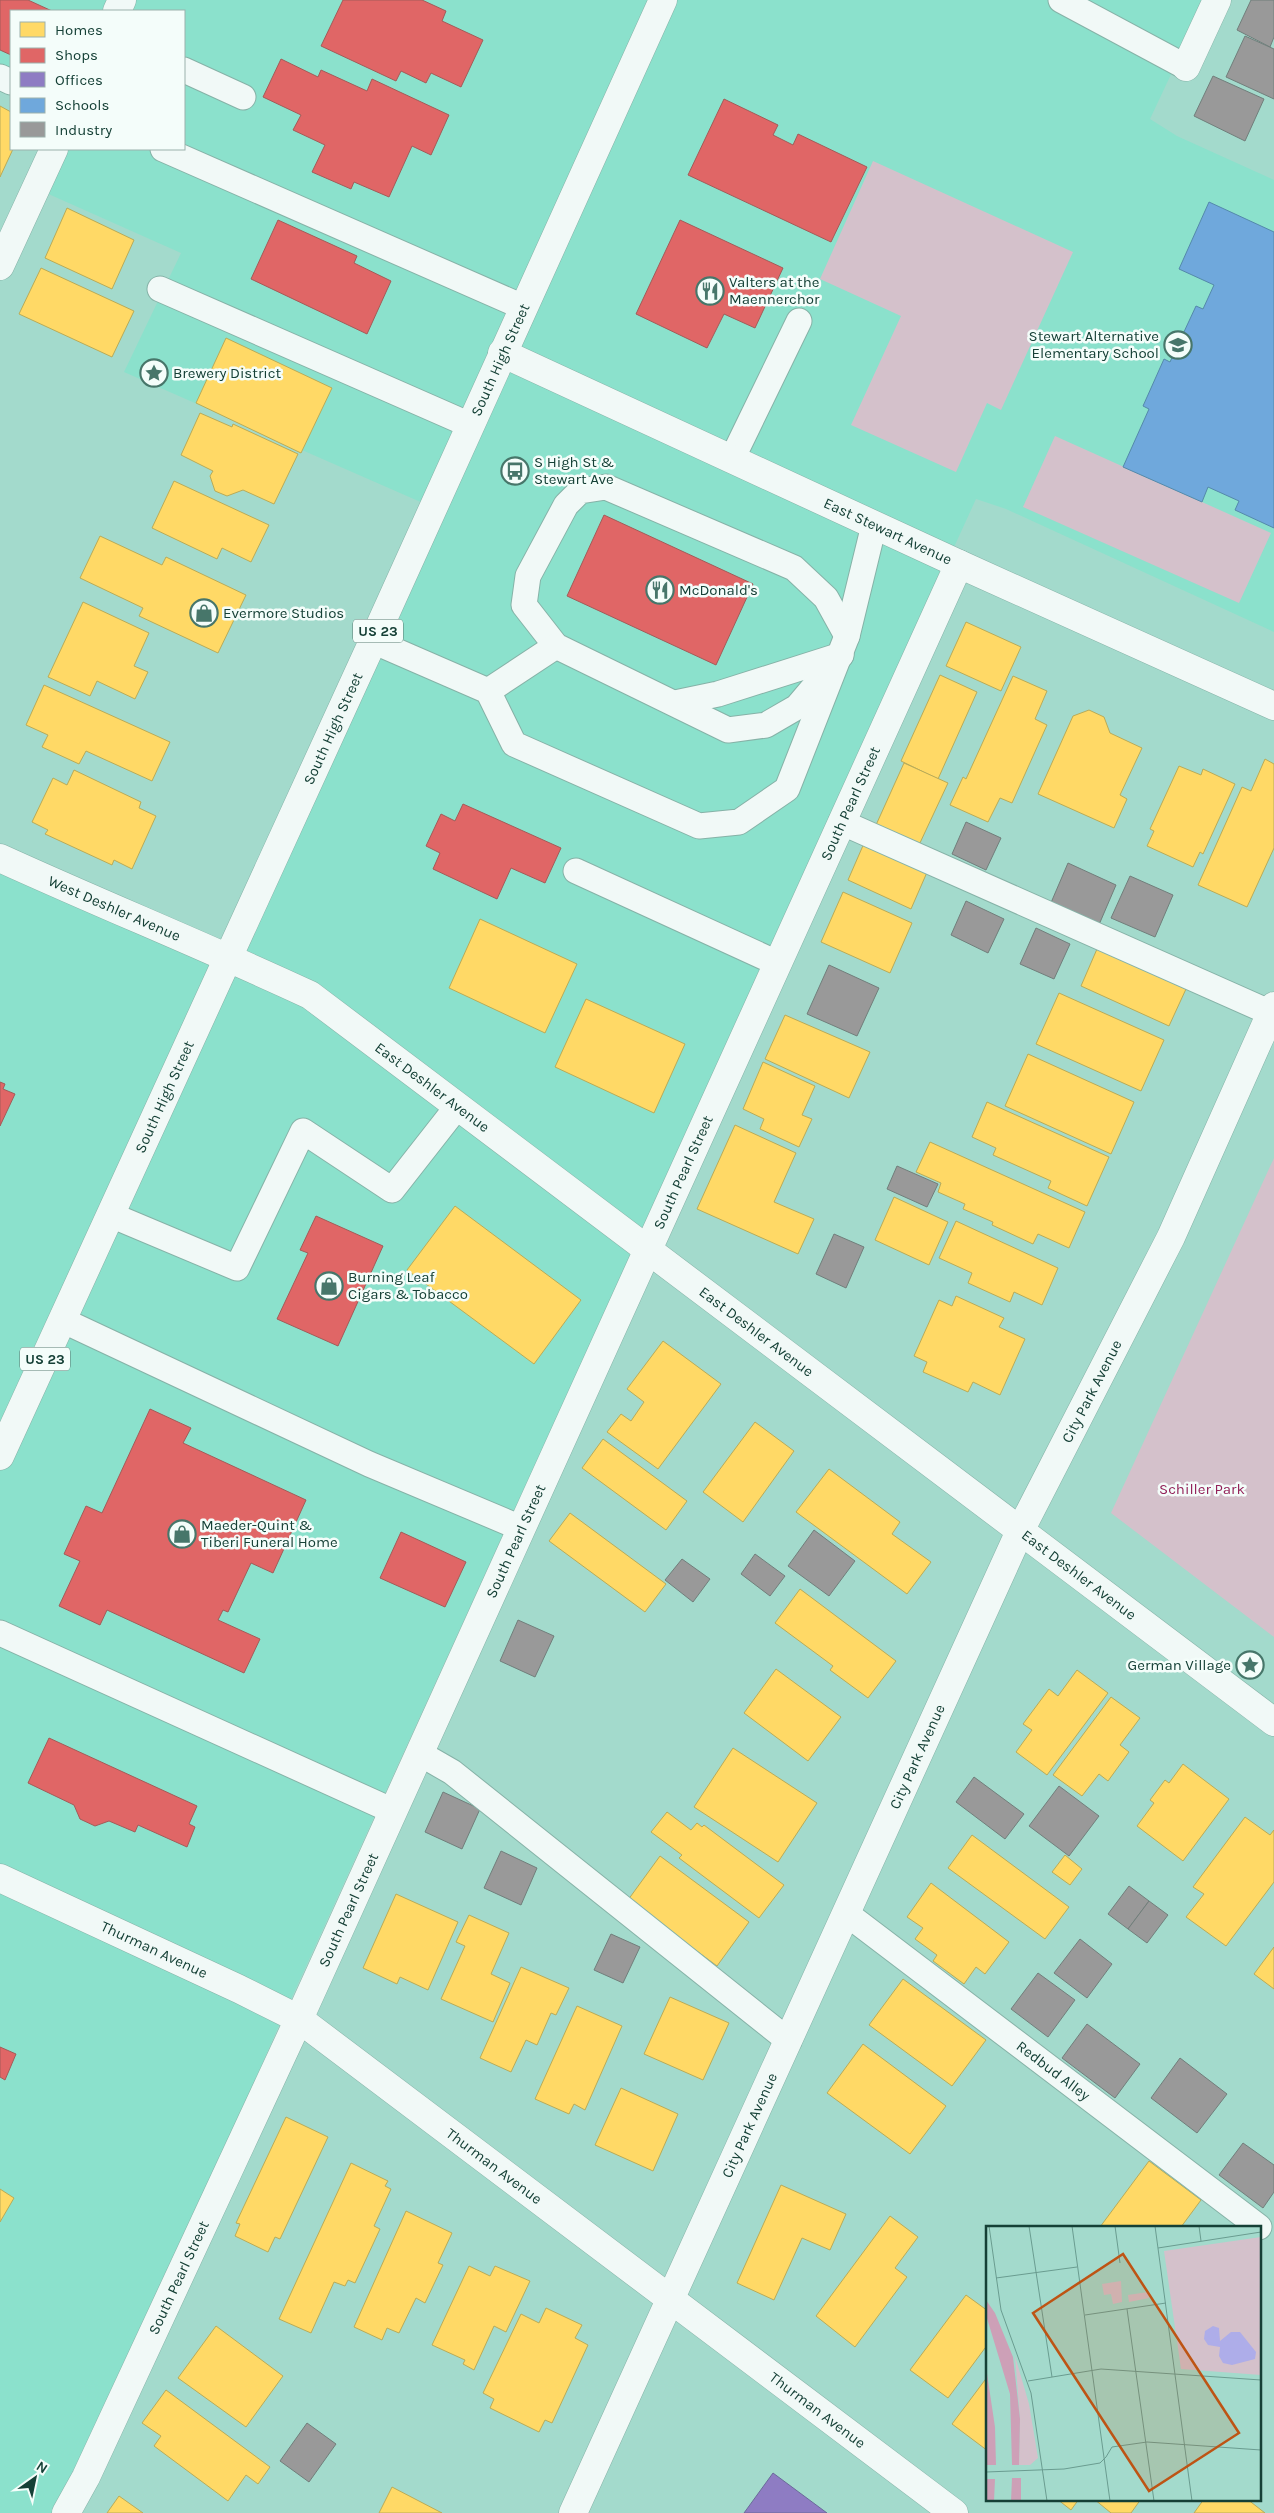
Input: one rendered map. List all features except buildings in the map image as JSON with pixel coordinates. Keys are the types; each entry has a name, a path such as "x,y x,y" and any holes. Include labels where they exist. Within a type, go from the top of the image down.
{"street":[{"name":"South High Street","path":"0,1454 229,957 663,0"},
{"path":"1186,67 1217,0"},
{"path":"0,266 54,150"},
{"name":"East Stewart Avenue","path":"502,354 874,526 1274,706"},
{"name":"South Pearl Street","path":"66,2513 86,2477 299,2019 959,564"},
{"name":"West Deshler Avenue","path":"0,858 137,920 229,957"},
{"name":"East Deshler Avenue","path":"229,957 310,995 1274,1722"},
{"name":"City Park Avenue","path":"573,2513 1020,1531 1171,1237 1272,1009"},
{"name":"Thurman Avenue","path":"0,1878 240,1989 299,2019 954,2513"}],"lane":[{"path":"1061,0 1186,67"},
{"path":"185,70 242,96"},
{"path":"165,150 523,307"},
{"path":"160,289 470,426"},
{"path":"732,459 799,321"},
{"path":"606,486 794,568 826,598 844,646 797,707 766,725 728,730 556,646 524,605 528,576 566,505 580,491 606,486"},
{"path":"373,641 488,691 514,744 700,826 739,822 787,790 844,646 874,526"},
{"path":"488,691 556,646"},
{"path":"676,703 718,694 844,646"},
{"path":"841,822 1272,1009"},
{"path":"576,871 777,963"},
{"path":"111,1215 237,1268 304,1131 392,1190 457,1107"},
{"path":"62,1320 370,1464 521,1528"},
{"path":"0,1633 393,1810"},
{"path":"419,1753 452,1772 789,2041"},
{"name":"Redbud Alley","path":"847,1914 1259,2226"},
{"name":"Redbud Alley","path":"1262,2229 1274,2238"}],"shaded area":[{"path":"0,0 1206,0 1150,119 1177,136 1274,180 1274,632 1006,509 976,499 280,2023 66,2513 0,2513 0,850 224,948 432,507 124,372 181,253 35,188 54,150 185,150 185,10 10,10 10,81 0,76"}],"green space":[{"path":"873,161 1073,252 1001,410 987,403 956,472 851,425 901,316 820,279"},
{"path":"1055,436 1271,533 1239,603 1023,507"},
{"name":"Schiller Park","path":"1274,1158 1274,1637 1111,1513"}],"place":[{"name":"Valters at the Maennerchor","path":"710,291"},
{"name":"Stewart Alternative Elementary School","path":"1178,345"},
{"name":"Brewery District","path":"154,373"},
{"name":"S High St & Stewart Ave","path":"515,471"},
{"name":"McDonald's","path":"660,590"},
{"name":"Evermore Studios","path":"204,613"},
{"name":"Burning Leaf Cigars & Tobacco","path":"329,1286"},
{"name":"Maeder-Quint & Tiberi Funeral Home","path":"182,1534"},
{"name":"German Village","path":"1250,1665"}]}
